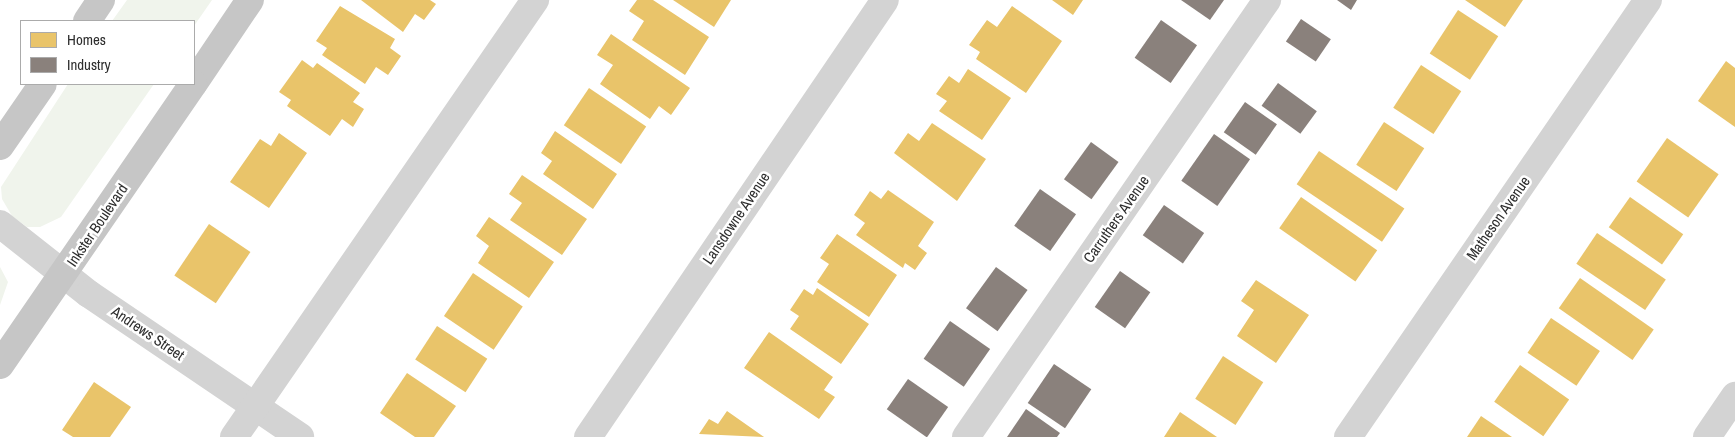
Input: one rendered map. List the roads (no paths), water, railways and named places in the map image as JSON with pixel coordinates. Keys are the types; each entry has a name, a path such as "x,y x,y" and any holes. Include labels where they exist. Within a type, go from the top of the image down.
{"main road":[{"path":"88,20 101,0"},
{"name":"Inkster Boulevard","path":"195,82 250,0"},
{"path":"0,146 42,85"},
{"name":"Inkster Boulevard","path":"0,365 193,85"}],"street":[{"path":"234,437 536,0"},
{"name":"Lansdowne Avenue","path":"588,437 884,0"},
{"name":"Carruthers Avenue","path":"966,437 1267,0"},
{"name":"Matheson Avenue","path":"1348,437 1648,0"},
{"name":"Andrews Street","path":"0,224 63,274 300,437"},
{"path":"1706,437 1735,396"}]}
